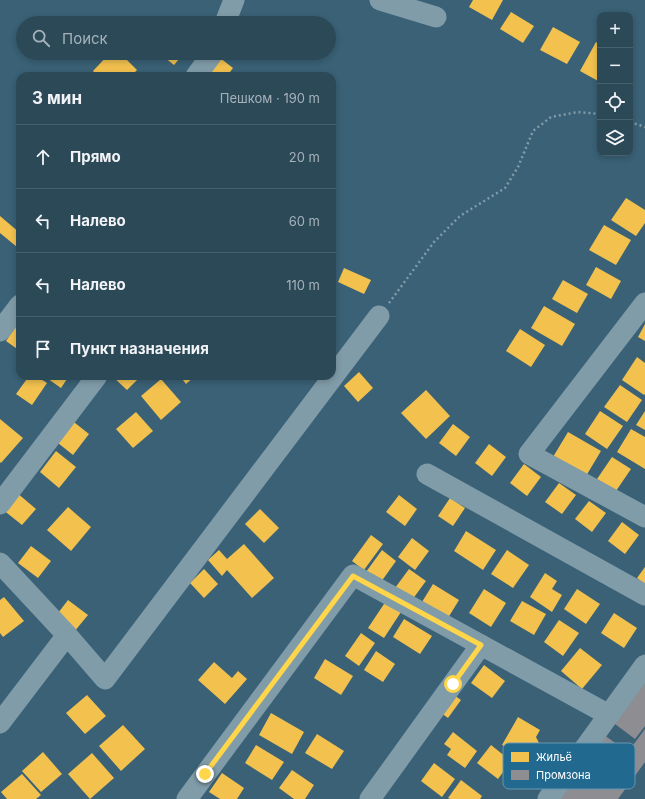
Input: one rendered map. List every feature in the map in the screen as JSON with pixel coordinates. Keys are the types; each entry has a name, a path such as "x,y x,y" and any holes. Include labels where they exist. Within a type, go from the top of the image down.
{"street":[{"path":"228,16 234,0"},
{"path":"380,0 436,16"},
{"path":"199,72 208,60"},
{"path":"645,303 529,454 645,517"},
{"path":"0,331 16,310"},
{"path":"336,373 379,316"},
{"path":"0,504 94,380"},
{"path":"0,563 67,635 105,679 331,380"},
{"path":"427,474 645,595"},
{"path":"187,799 353,576 609,715"},
{"path":"0,723 67,635"},
{"path":"370,799 481,645"},
{"path":"589,743 645,665"},
{"path":"548,799 555,789"}],"path":[{"path":"379,316 434,242 460,216 505,188 518,168 533,131 551,117 578,112 597,114"},
{"path":"633,123 645,127"}],"building: Жильё":[{"path":"473,0 503,0 492,20 469,7"},
{"path":"511,12 534,26 523,43 500,29"},
{"path":"553,27 580,42 567,64 540,50"},
{"path":"596,42 597,80 580,71"},
{"path":"103,60 127,60 137,70 135,72 93,71"},
{"path":"168,60 178,60 174,65"},
{"path":"210,60 223,60 233,68 230,72 201,72"},
{"path":"626,198 645,210 645,223 636,236 611,220"},
{"path":"0,216 16,230 16,246 0,233"},
{"path":"604,225 631,240 616,265 589,250"},
{"path":"596,267 621,281 611,299 586,285"},
{"path":"344,268 371,280 364,294 338,282"},
{"path":"563,280 588,294 577,313 552,299"},
{"path":"544,306 575,324 562,346 531,328"},
{"path":"645,324 645,341 638,337"},
{"path":"16,326 16,348 6,341"},
{"path":"520,329 545,345 531,367 506,351"},
{"path":"637,357 645,363 644,395 622,380"},
{"path":"359,372 373,388 358,402 344,386"},
{"path":"26,380 42,380 47,383 32,405 16,394"},
{"path":"50,380 66,380 61,388"},
{"path":"116,380 137,380 127,390"},
{"path":"160,380 162,380 181,402 161,420 141,396"},
{"path":"183,380 190,380 186,384"},
{"path":"620,385 642,400 627,422 604,407"},
{"path":"426,390 450,416 426,439 401,413"},
{"path":"600,411 623,426 607,449 585,434"},
{"path":"645,411 645,430 636,425"},
{"path":"136,412 153,431 133,448 116,429"},
{"path":"0,419 23,438 1,463 0,462"},
{"path":"70,419 89,434 73,455 53,439"},
{"path":"453,424 470,437 456,456 439,443"},
{"path":"631,429 645,437 645,469 617,452"},
{"path":"568,432 601,451 586,476 553,457"},
{"path":"489,444 506,457 492,476 475,463"},
{"path":"56,451 76,467 59,488 40,472"},
{"path":"612,457 631,469 616,491 597,479"},
{"path":"524,464 541,477 527,496 510,483"},
{"path":"559,483 576,495 562,514 545,502"},
{"path":"16,492 36,509 22,525 2,509"},
{"path":"399,495 417,509 405,526 386,512"},
{"path":"450,498 465,508 453,526 438,516"},
{"path":"589,501 606,513 592,532 575,519"},
{"path":"68,507 91,527 71,551 47,530"},
{"path":"260,509 279,528 264,543 245,524"},
{"path":"622,522 639,535 625,554 608,541"},
{"path":"466,531 496,550 483,570 454,551"},
{"path":"371,535 383,544 364,570 352,561"},
{"path":"412,538 429,551 415,570 398,557"},
{"path":"244,544 274,578 252,598 227,570 222,576 208,560 219,550 227,559"},
{"path":"31,546 51,561 38,578 18,563"},
{"path":"382,550 396,561 381,582 366,572"},
{"path":"507,550 529,565 513,588 491,574"},
{"path":"645,567 645,584 637,578"},
{"path":"204,569 218,584 204,598 190,583"},
{"path":"409,569 426,581 412,600 395,588"},
{"path":"545,573 557,581 552,589 562,595 552,612 530,597"},
{"path":"433,584 459,600 448,618 422,602"},
{"path":"484,589 506,603 491,627 469,613"},
{"path":"577,589 600,604 586,624 564,609"},
{"path":"4,597 24,621 3,637 0,633 0,600"},
{"path":"68,600 88,615 74,632 55,617"},
{"path":"386,601 401,612 384,638 368,628"},
{"path":"522,601 546,614 534,635 510,621"},
{"path":"614,613 637,628 624,648 601,633"},
{"path":"404,619 432,636 420,654 393,637"},
{"path":"559,620 579,633 563,656 544,642"},
{"path":"361,633 375,643 359,666 345,656"},
{"path":"580,648 602,665 582,689 561,671"},
{"path":"376,651 395,664 383,682 364,670"},
{"path":"325,659 353,676 341,695 314,678"},
{"path":"214,662 232,678 238,671 247,679 225,704 198,680"},
{"path":"484,665 505,681 492,698 471,683"},
{"path":"447,690 461,700 448,718 434,708"},
{"path":"87,695 106,716 85,734 66,713"},
{"path":"271,713 304,732 292,754 259,735"},
{"path":"518,717 540,730 536,737 539,743 503,743"},
{"path":"123,725 145,749 121,771 99,746"},
{"path":"453,732 477,751 465,768 447,755 451,749 444,744"},
{"path":"317,734 344,751 332,769 305,753"},
{"path":"256,745 284,762 272,780 245,763"},
{"path":"491,745 503,755 503,772 498,779 477,763"},
{"path":"43,752 62,774 41,792 22,771"},
{"path":"92,753 114,778 90,799 68,774"},
{"path":"434,763 455,779 442,797 421,781"},
{"path":"292,770 314,785 305,799 294,799 279,788"},
{"path":"222,773 244,788 237,799 220,799 209,792"},
{"path":"22,774 41,795 36,799 7,799 1,792"},
{"path":"461,780 482,796 480,799 448,798"}],"building: Промзона":[{"path":"645,668 645,726 635,739 607,718"},
{"path":"645,729 645,762 635,776 635,743"},
{"path":"597,730 615,743 588,743"},
{"path":"554,789 625,789 618,799 547,799"}],"route":[{"path":"205,774 353,576 481,645 453,684"}]}
